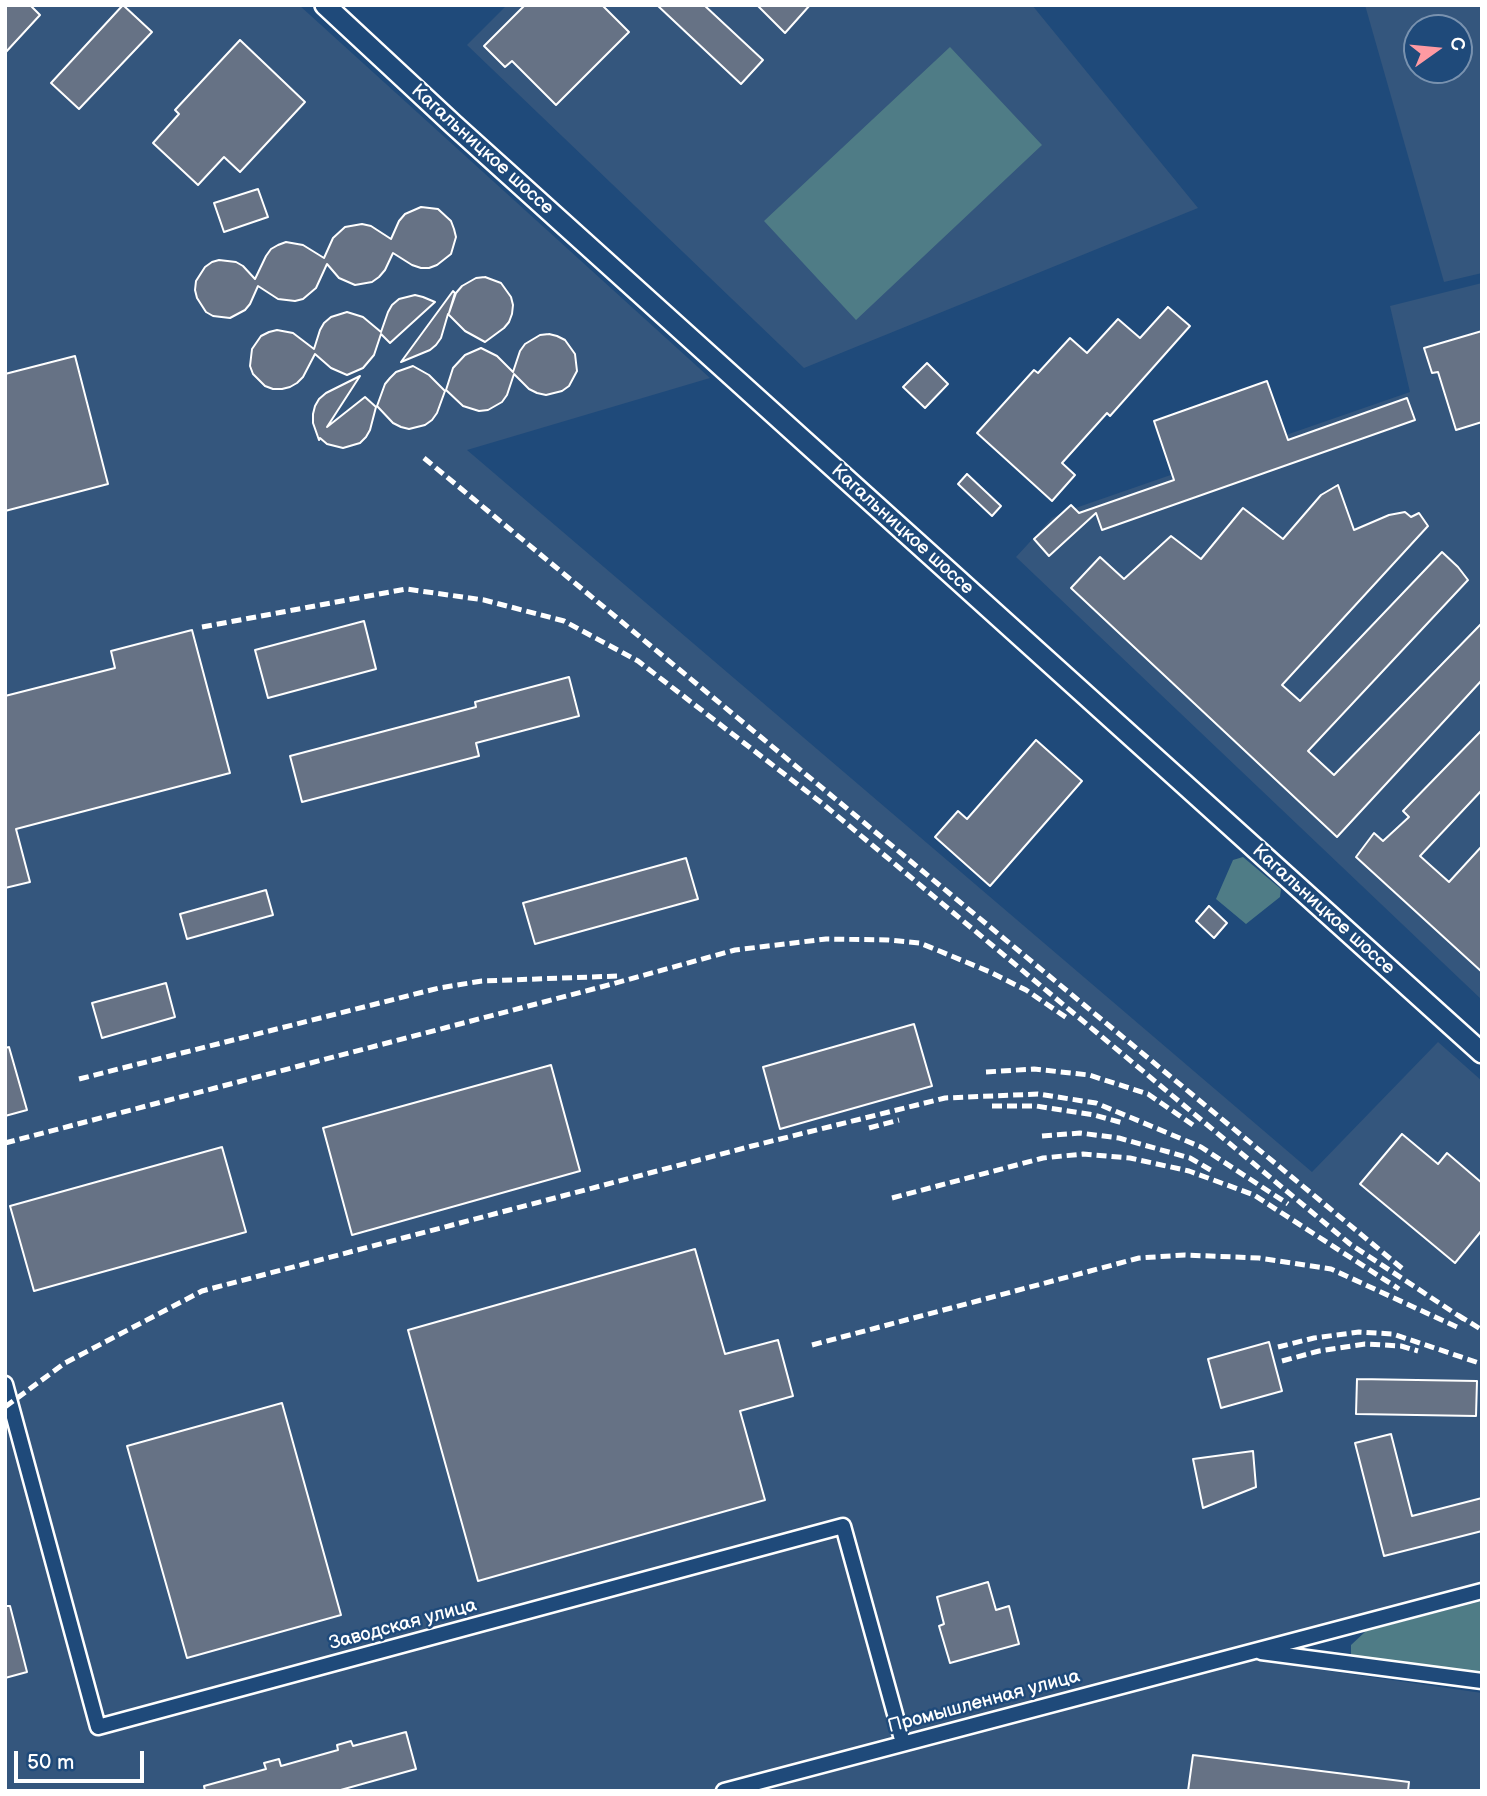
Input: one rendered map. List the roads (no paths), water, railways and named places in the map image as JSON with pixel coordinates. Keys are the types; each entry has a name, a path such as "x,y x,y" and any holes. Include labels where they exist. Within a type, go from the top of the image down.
{"main road":[{"name":"Кагальницкое шоссе","path":"325,5 454,125 1482,1053"}],"street":[{"name":"Заводская улица","path":"5,1384 98,1727 843,1526 903,1743"},
{"name":"Промышленная улица","path":"724,1791 1482,1591"},
{"name":"Промышленная улица","path":"1253,1651 1482,1681"}],"railway":[{"path":"424,458 1404,1270"},
{"path":"202,627 406,589 484,600 564,621 638,661 823,804 1350,1244 1465,1320"},
{"path":"5,1143 735,950 826,939 920,943 1026,990 1067,1018"},
{"path":"79,1079 439,988 482,981 618,976"},
{"path":"986,1072 1034,1069 1089,1075 1148,1094 1193,1125"},
{"path":"5,1407 65,1363 202,1291 945,1098 1038,1094 1096,1103 1201,1147 1288,1204"},
{"path":"992,1106 1036,1106 1094,1115 1123,1123"},
{"path":"869,1128 899,1120"},
{"path":"1042,1136 1080,1133 1119,1138 1190,1158 1214,1172"},
{"path":"892,1198 1043,1158 1083,1154 1130,1158 1189,1171 1254,1195 1399,1289"},
{"path":"812,1345 1139,1258 1185,1255 1259,1258 1331,1269 1457,1327"},
{"path":"1458,1315 1482,1330"},
{"path":"1278,1347 1314,1338 1359,1332 1393,1334 1482,1364"},
{"path":"1282,1361 1319,1351 1365,1344 1401,1346 1418,1351"}]}
